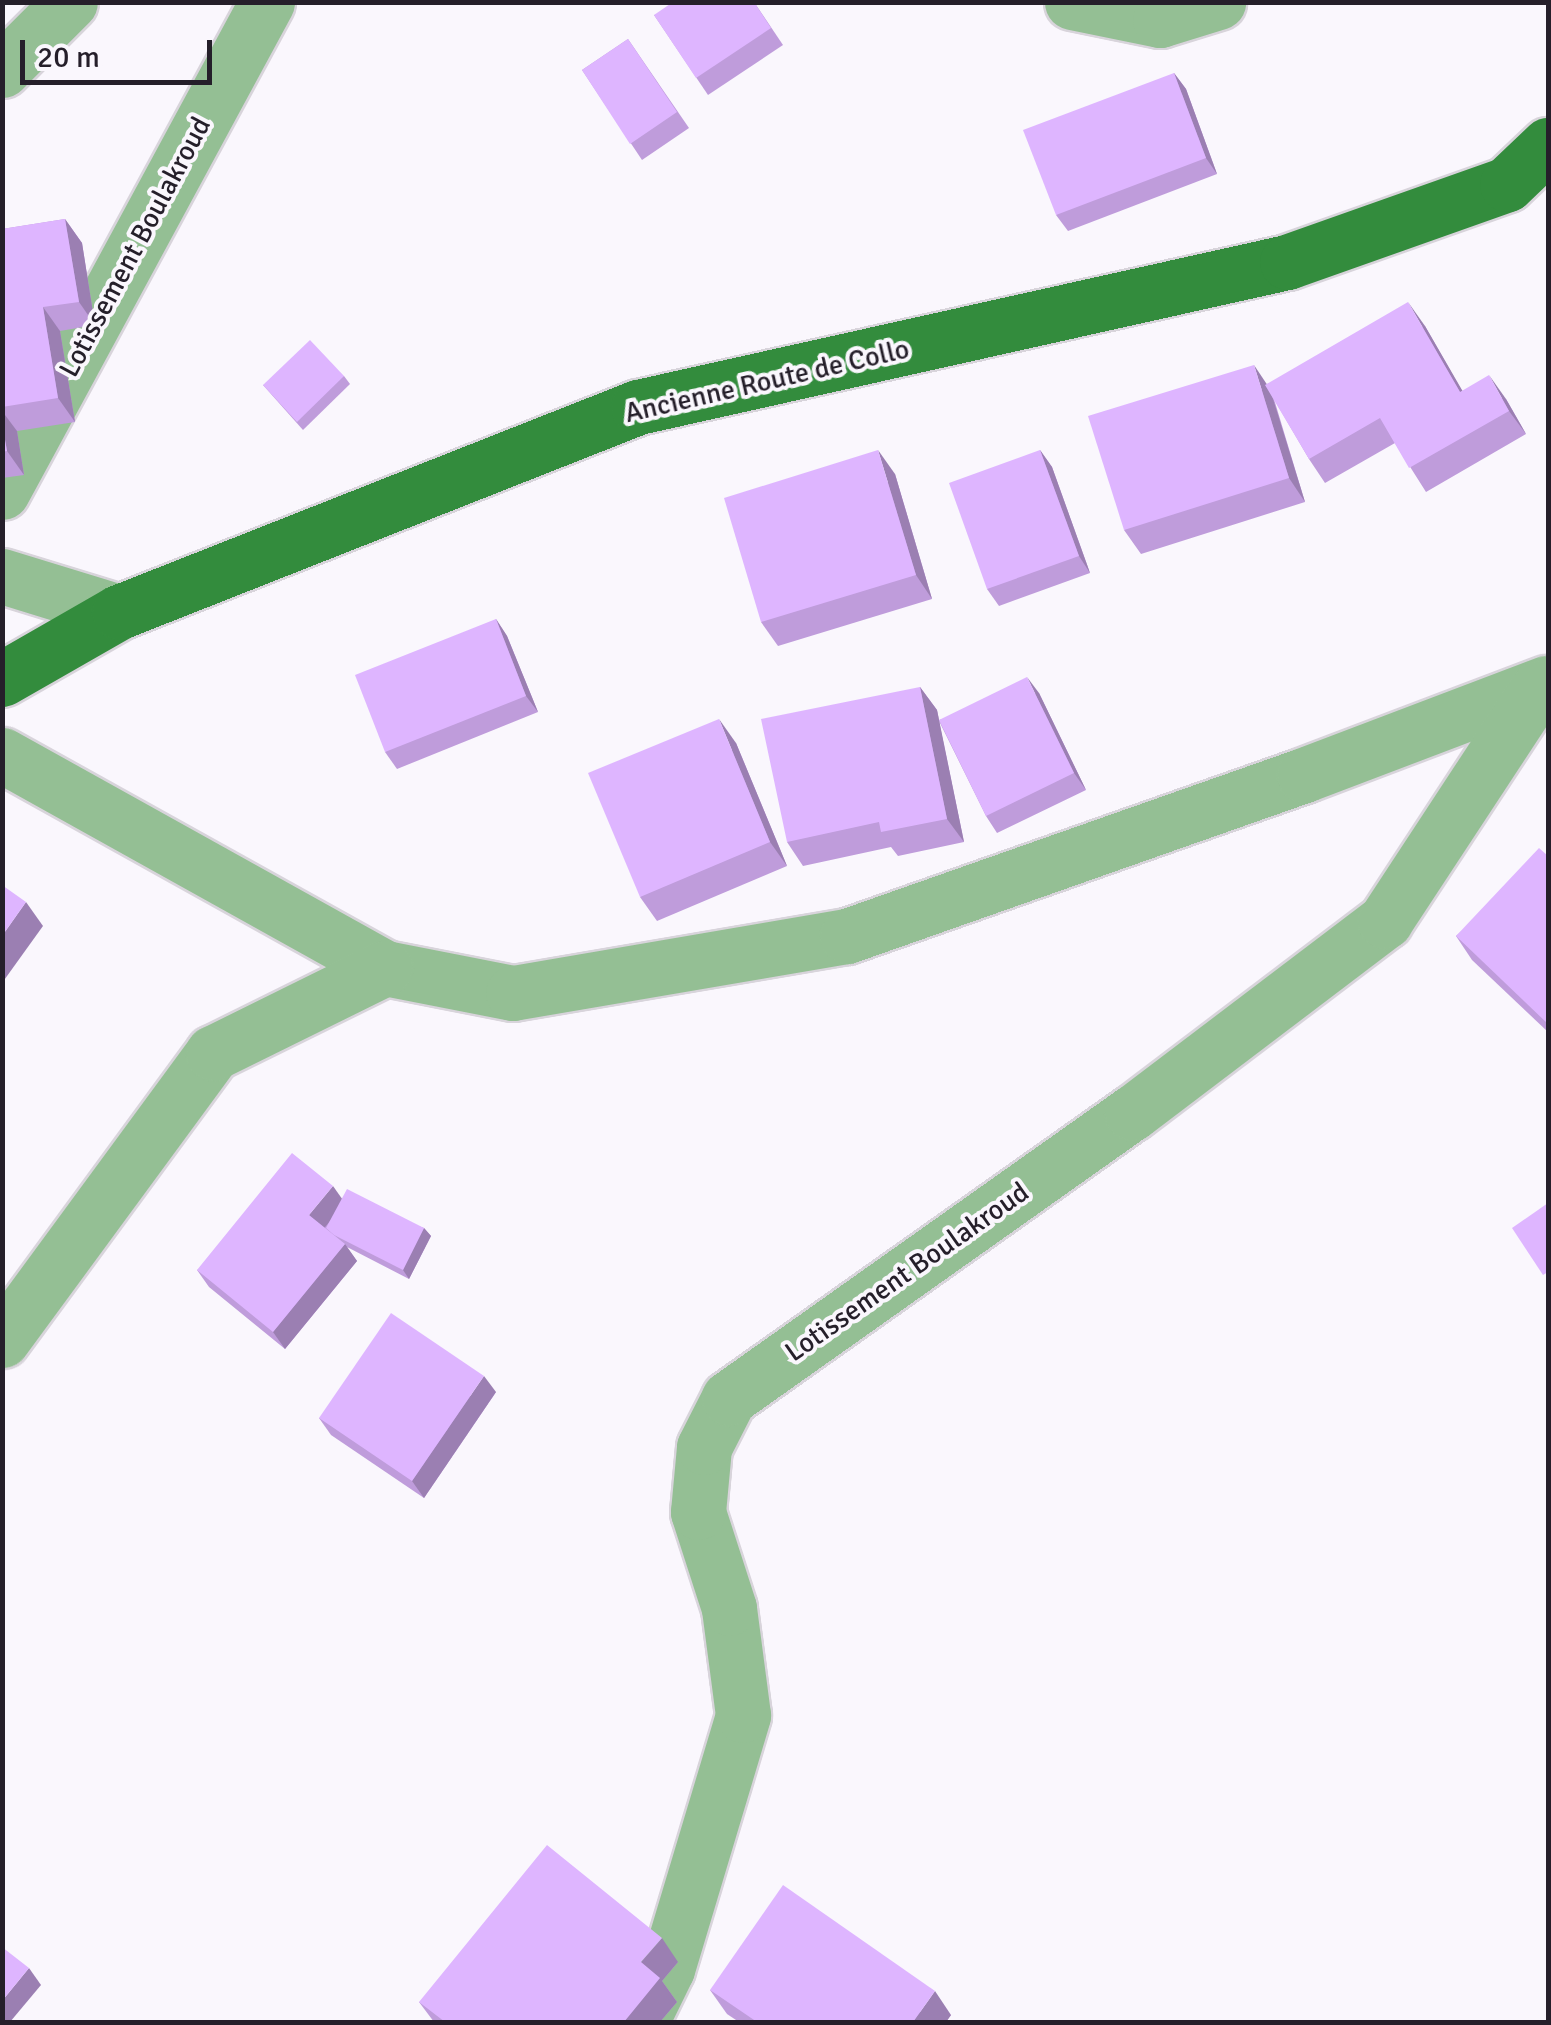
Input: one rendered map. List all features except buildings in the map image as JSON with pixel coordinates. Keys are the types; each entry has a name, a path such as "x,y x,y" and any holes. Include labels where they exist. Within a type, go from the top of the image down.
{"main road":[{"name":"Ancienne Route de Collo","path":"2,679 120,612 638,408 1287,262 1507,184 1548,145"}],"street":[{"path":"2,70 70,2"},
{"name":"Lotissement Boulakroud","path":"2,492 267,2"},
{"path":"1072,2 1160,20 1218,2"},
{"path":"2,576 120,612"},
{"name":"Lotissement Boulakroud","path":"2,756 385,968 513,993 847,936 1543,685"},
{"name":"Lotissement Boulakroud","path":"641,2022 668,1969 743,1715 728,1608 698,1512 704,1446 729,1398 1132,1113 1385,921 1543,685"},
{"path":"2,1340 214,1053 385,968"}]}
